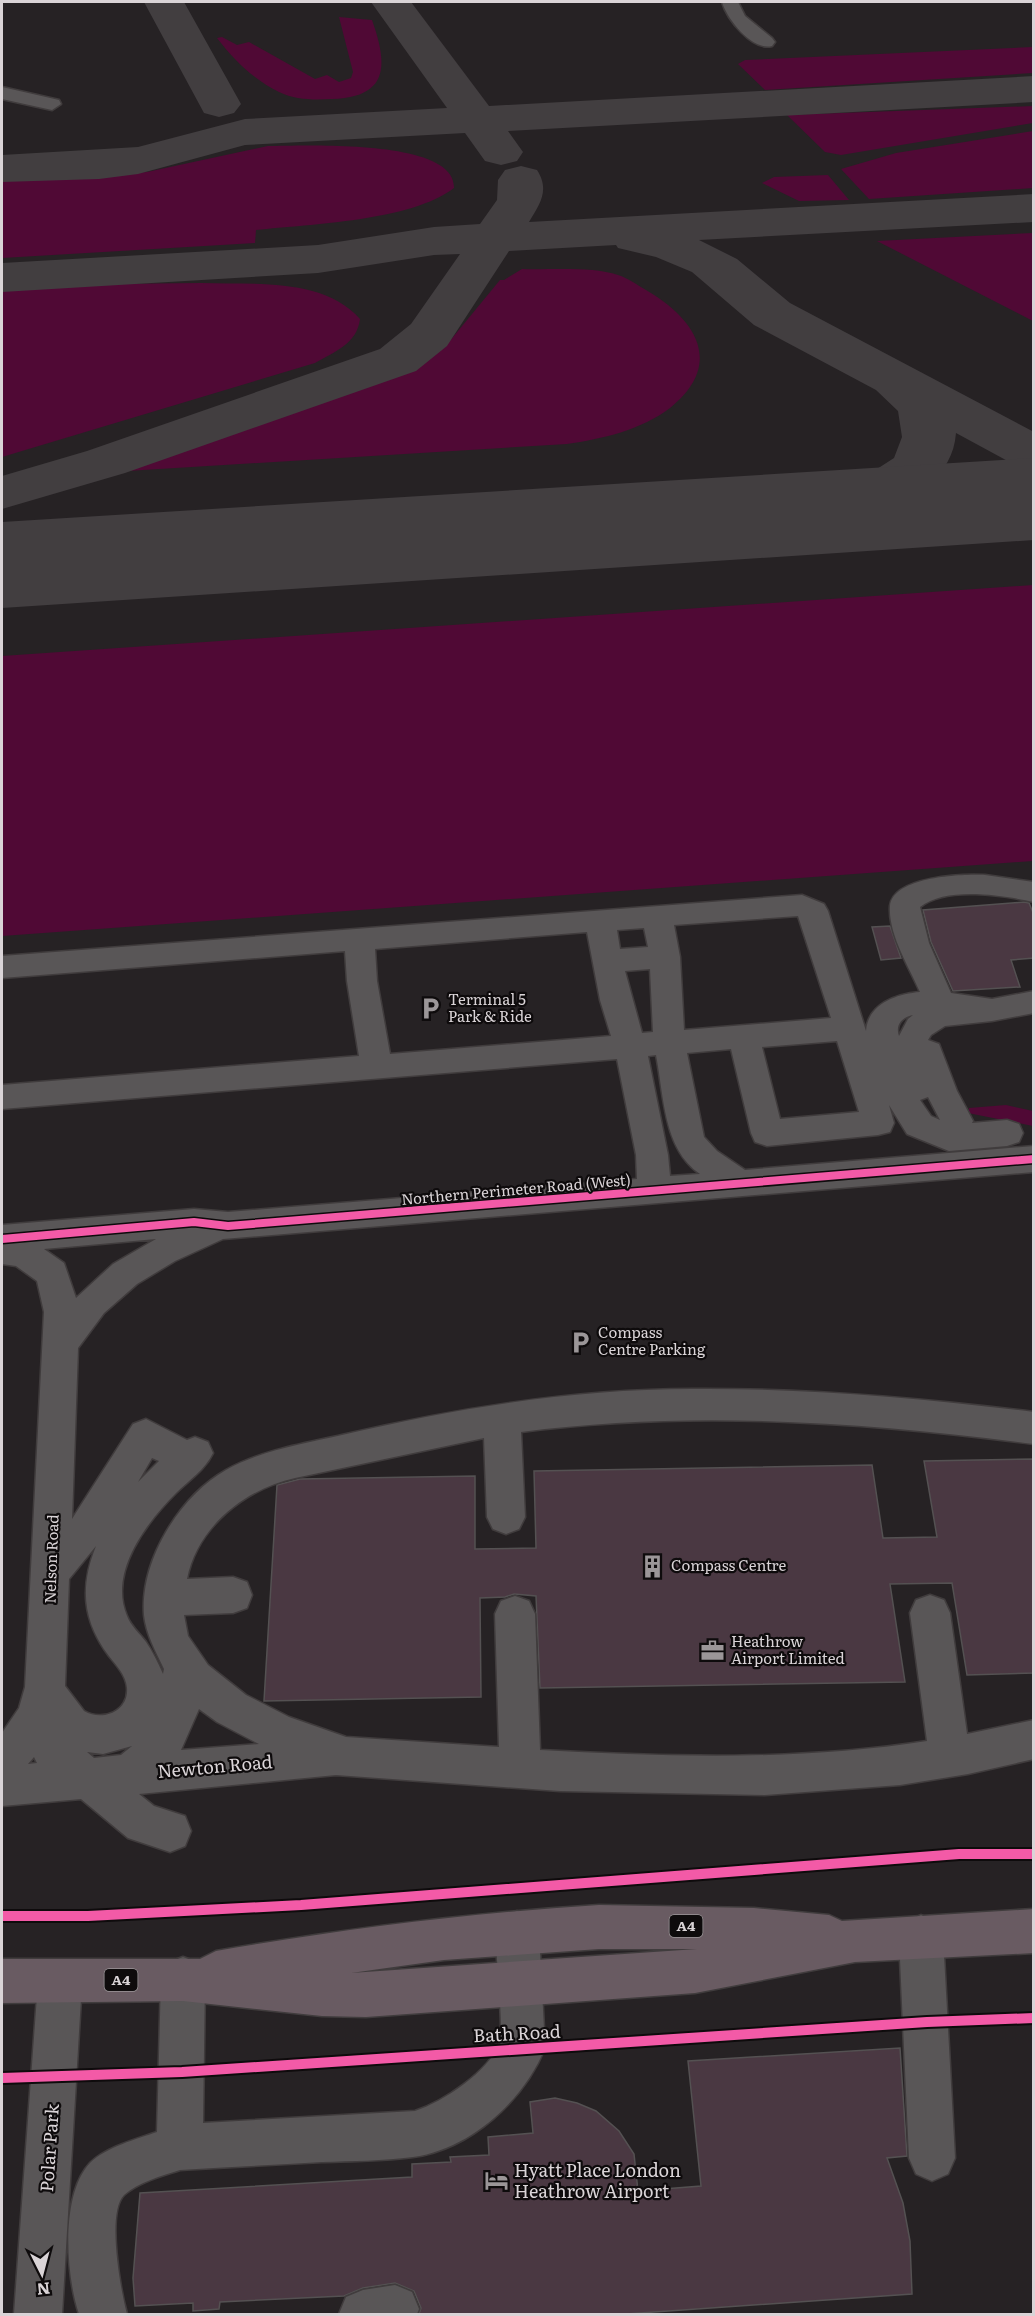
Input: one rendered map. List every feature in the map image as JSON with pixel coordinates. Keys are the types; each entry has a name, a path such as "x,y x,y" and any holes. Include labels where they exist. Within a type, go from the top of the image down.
{"highway":[{"name":"A4","path":"183,1979 362,1947 517,1933 703,1926 782,1930 855,1940"},
{"name":"A4","path":"2,1982 183,1979 321,1994 366,1995 695,1971 855,1940 1034,1931"}],"street":[{"path":"730,2 737,19 766,42"},
{"path":"2,93 52,104"},
{"path":"939,1003 907,923 905,904 912,895 955,885 995,886 1034,891"},
{"path":"2,967 802,905 813,911 878,1123 767,1133 744,1037"},
{"path":"657,916 665,957 669,1043 689,1141 705,1160 741,1184"},
{"path":"600,921 615,1000 630,1046 652,1155 654,1192"},
{"path":"359,940 362,981 377,1067"},
{"path":"609,961 665,957"},
{"path":"615,1000 666,996"},
{"path":"1020,1135 957,1121 931,1109 922,1095 909,1046 919,1027 938,1015 984,1011 1034,1002"},
{"path":"984,1011 939,1003 894,1007 883,1018 881,1029 900,1096 919,1125 949,1138 1020,1135"},
{"path":"2,1097 850,1028"},
{"name":"Northern Perimeter Road (West)","path":"2,1239 194,1222 228,1226 1034,1159"},
{"path":"62,1343 76,1321 105,1287 128,1269 176,1244 228,1226"},
{"name":"Nelson Road","path":"2,1250 24,1253 52,1273 62,1312 45,1687 33,1726 2,1761"},
{"path":"1034,1428 832,1410 690,1404 597,1409 502,1420 369,1444 258,1472 226,1491 198,1518 182,1541 169,1568 165,1598 165,1617 171,1639 184,1665 223,1705 249,1721 339,1756 629,1775 729,1775 830,1771 950,1756 1034,1739"},
{"path":"502,1420 506,1517"},
{"path":"45,1687 62,1717 87,1734 109,1736 121,1732 142,1712 146,1702 147,1682 107,1617 105,1591 109,1562 137,1510 191,1456 146,1435 108,1502 80,1541 52,1571"},
{"path":"165,1598 233,1595"},
{"path":"930,1612 950,1756"},
{"path":"515,1614 520,1768"},
{"path":"110,1776 163,1744 177,1717 184,1665"},
{"path":"45,1687 45,1728 50,1748 110,1776 143,1823 170,1831"},
{"name":"Newton Road","path":"2,1786 339,1756"},
{"path":"103,2314 115,2206 122,2188 138,2164 180,2148 415,2133 443,2125 481,2100 515,2062 523,2048 517,1933"},
{"path":"921,1937 932,2158"},
{"path":"180,2148 183,1979"},
{"name":"Polar Park","path":"38,2314 60,1982"}],"shaded area":[{"path":"339,17 372,20 381,51 379,76 374,85 365,92 351,97 311,99 292,97 279,92 245,68 217,38 222,37 237,45 249,42 315,79 327,75 339,82 351,78 353,72"},
{"path":"1033,47 1033,73 765,90 738,64 745,60"},
{"path":"1034,106 1033,123 841,155 825,152 787,115"},
{"path":"1033,131 1033,188 869,199 841,169 896,153"},
{"path":"268,146 343,146 405,153 431,160 448,172 454,188 413,208 387,214 331,223 256,230 255,243 2,258 2,181 147,172"},
{"path":"828,175 849,200 799,201 762,183 774,177"},
{"path":"1033,233 1033,321 877,241"},
{"path":"522,269 584,269 608,272 622,276 664,302 679,314 690,328 697,343 700,359 696,375 687,391 659,416 634,428 567,444 127,471 404,374 444,348 500,280"},
{"path":"112,284 264,284 307,290 345,305 360,319 358,328 344,346 315,363 2,457 2,290"},
{"path":"1033,585 1033,861 2,936 2,656"},
{"path":"1006,1105 1033,1111 1033,1126 968,1113 969,1108"}],"building":[{"path":"1029,903 1034,915 1034,958 1011,960 1020,987 953,991 931,942 923,910"},
{"path":"890,926 901,958 881,960 872,927"},
{"name":"Compass Centre","path":"1034,1459 1034,1673 967,1675 952,1583 890,1584 905,1682 540,1688 536,1596 514,1594 505,1597 480,1598 481,1697 264,1701 277,1485 300,1479 475,1476 475,1549 536,1548 534,1471 872,1465 883,1538 937,1537 924,1461"},
{"name":"Hyatt Place London Heathrow Airport","path":"900,2048 907,2156 887,2158 903,2203 910,2241 912,2294 626,2314 419,2314 421,2308 414,2291 395,2283 363,2288 344,2296 220,2302 219,2309 193,2311 193,2303 135,2306 133,2278 140,2193 412,2177 412,2164 451,2162 450,2157 489,2155 488,2137 533,2133 530,2102 555,2098 577,2103 596,2111 619,2131 634,2154 638,2191 701,2186 688,2061"}],"taxiway":[{"path":"164,2 165,8 219,104"},
{"path":"391,2 477,119"},
{"path":"477,119 1034,89"},
{"path":"2,169 119,164 168,154 245,132 477,119"},
{"path":"477,119 501,152"},
{"path":"495,238 520,200 521,180"},
{"path":"495,238 1034,208"},
{"path":"2,277 318,259 434,241 495,238"},
{"path":"2,493 106,462 398,360 429,335 495,238"},
{"path":"635,238 673,247 709,262 772,314 1034,454"},
{"path":"810,513 882,490 914,470 924,455 929,437 926,415 916,400 895,380"}],"runway":[{"path":"2,565 1034,499"}],"cycle path":[{"path":"2,1239 194,1222 228,1226 1034,1159"},
{"path":"2,1916 88,1916 301,1905 959,1854 1034,1854"},
{"name":"Bath Road","path":"2,2078 182,2072 927,2022 1034,2018"}],"place":[{"name":"Terminal 5 Park & Ride","path":"430,1009"},
{"name":"Compass Centre Parking","path":"580,1342"},
{"name":"Compass Centre","path":"653,1566"},
{"name":"Heathrow Airport Limited","path":"713,1651"},
{"name":"Hyatt Place London Heathrow Airport","path":"496,2181"}]}
